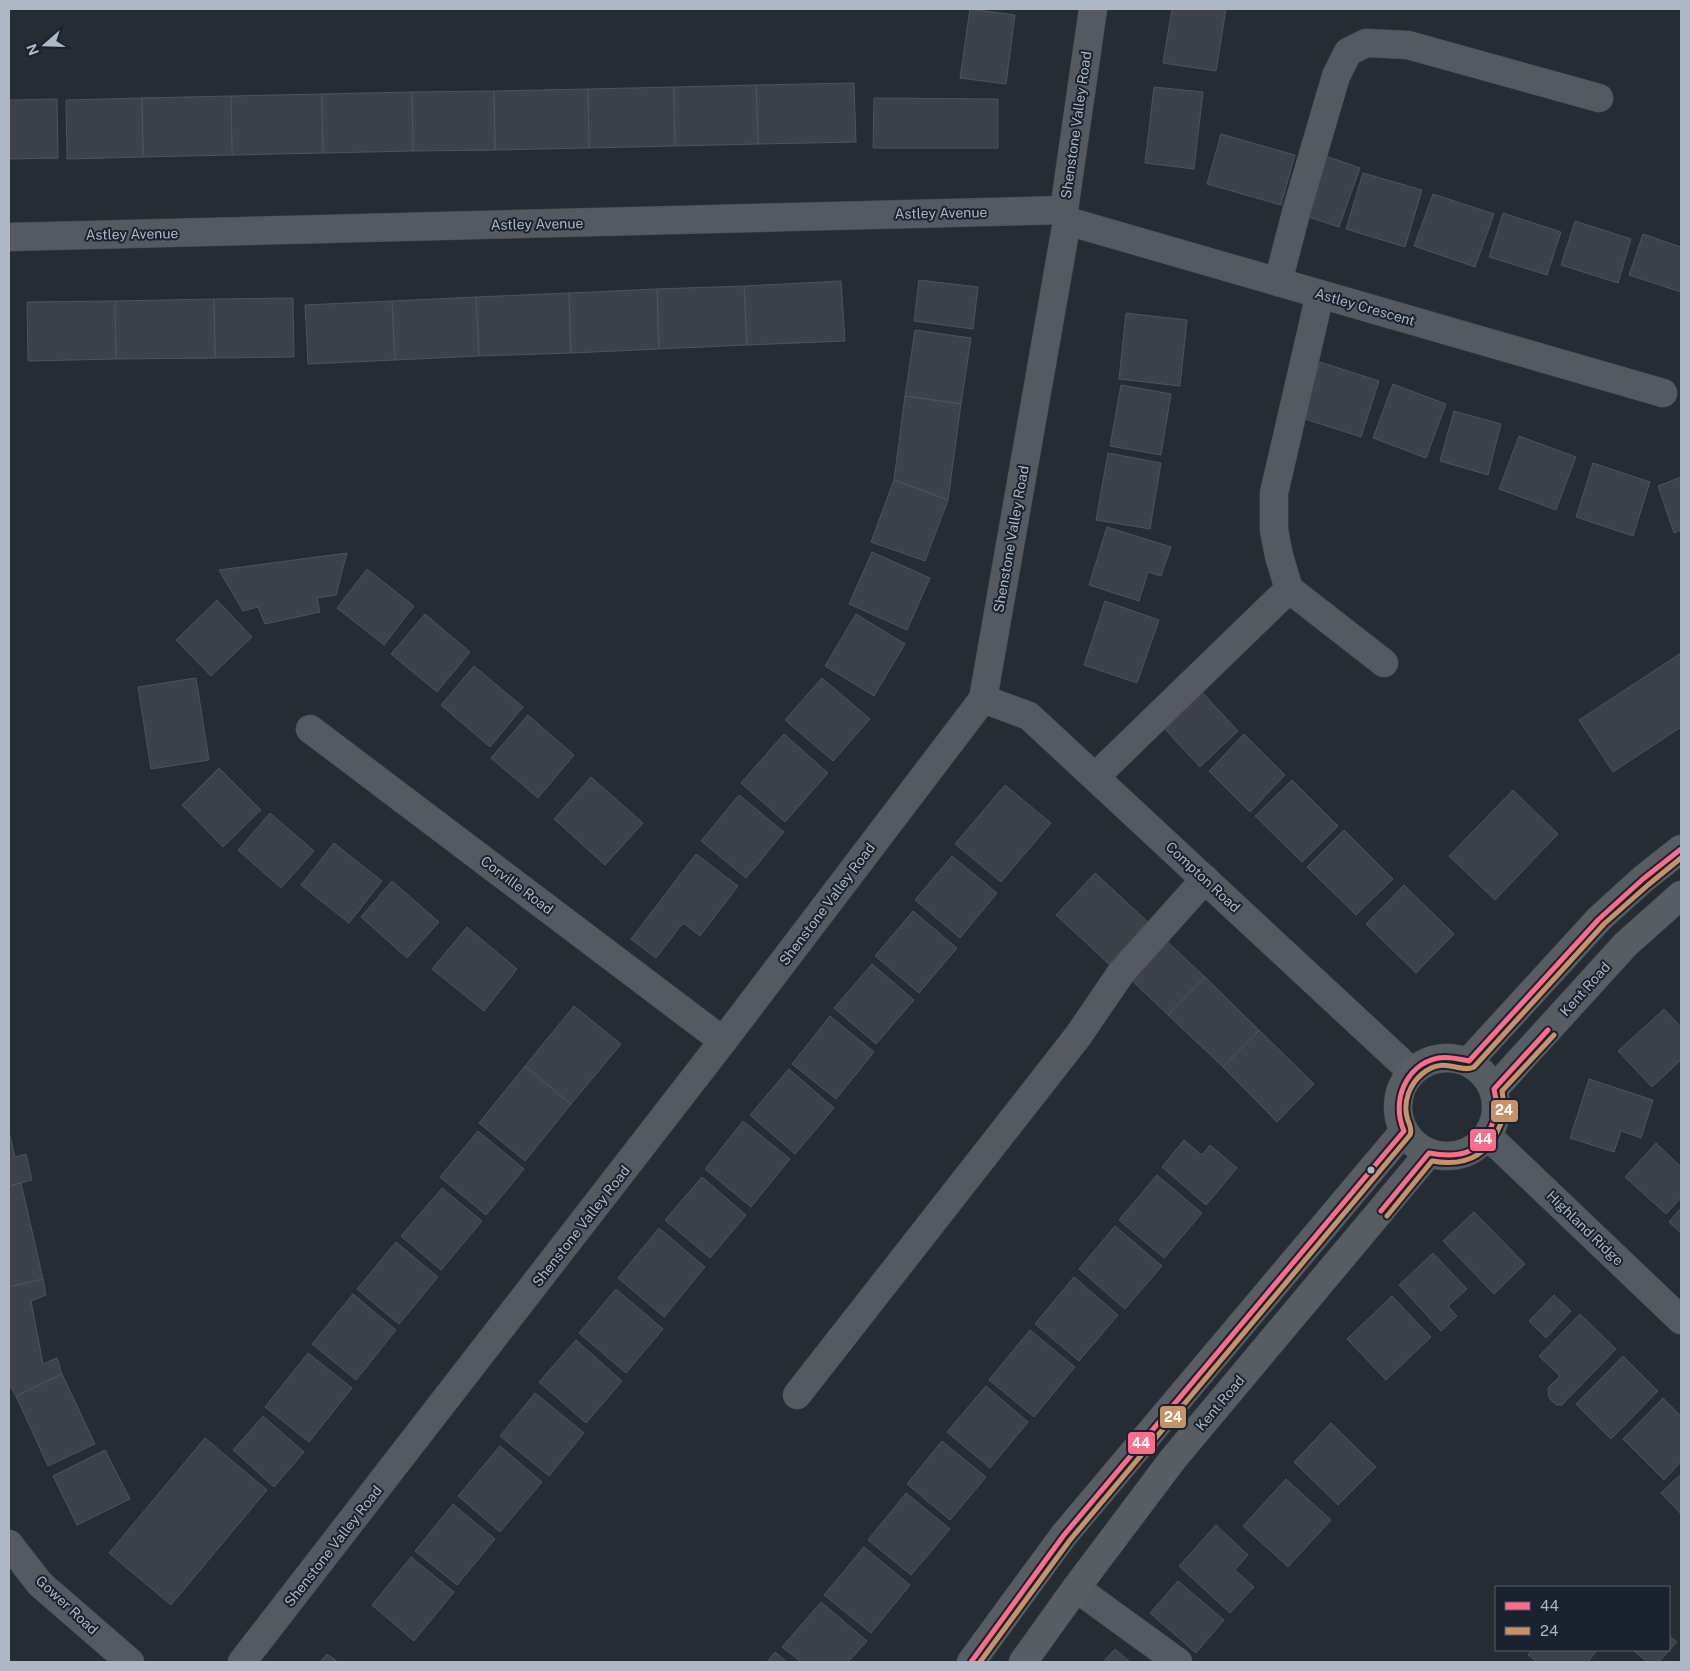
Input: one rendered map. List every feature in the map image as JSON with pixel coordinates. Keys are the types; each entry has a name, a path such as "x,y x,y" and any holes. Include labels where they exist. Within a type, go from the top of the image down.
{"main road":[{"path":"1469,1061 1599,919 1643,879 1681,849"},
{"name":"Kent Road","path":"1494,1089 1626,944 1681,895"},
{"path":"1449,1057 1469,1061 1484,1073 1494,1089 1497,1114 1488,1136 1476,1148 1462,1154 1445,1156 1429,1153 1414,1144 1404,1131 1398,1111 1400,1090 1412,1072 1428,1060 1449,1057"},
{"path":"971,1662 1064,1535 1404,1131"},
{"name":"Kent Road","path":"1023,1662 1173,1459 1429,1153"}],"street":[{"name":"Shenstone Valley Road","path":"242,1662 723,1041 983,699 1066,216 1093,9"},
{"path":"1278,282 1336,76 1348,52 1366,43 1408,45 1599,98"},
{"name":"Astley Avenue","path":"9,237 1066,216"},
{"name":"Astley Crescent","path":"1066,216 1278,282 1663,393"},
{"path":"1320,294 1274,493 1274,530 1279,556 1289,589 1384,663"},
{"path":"1095,777 1289,589"},
{"name":"Compton Road","path":"983,699 1028,716 1412,1072"},
{"name":"Corville Road","path":"310,729 723,1041"},
{"path":"797,1395 1078,1036 1121,973 1205,879"},
{"name":"Highland Ridge","path":"1488,1136 1681,1320"},
{"name":"Gower Road","path":"9,1544 40,1584 130,1662"},
{"path":"1076,1588 1178,1662"}],"building":[{"path":"970,9 1015,15 1006,84 960,78"},
{"path":"1172,9 1226,9 1216,71 1163,63"},
{"path":"854,83 856,142 758,144 756,85"},
{"path":"756,85 758,144 675,146 674,87"},
{"path":"674,87 675,146 589,148 588,89"},
{"path":"1154,87 1203,92 1194,169 1145,163"},
{"path":"588,89 589,148 495,150 494,91"},
{"path":"494,91 495,150 413,151 412,92"},
{"path":"412,92 413,151 323,153 322,94"},
{"path":"322,94 323,153 232,155 231,96"},
{"path":"231,96 232,155 143,157 142,98"},
{"path":"142,98 143,157 67,159 66,100"},
{"path":"874,98 998,99 998,148 873,148"},
{"path":"57,99 58,158 9,159 9,100"},
{"path":"1221,134 1295,155 1281,205 1207,184"},
{"path":"1323,155 1360,168 1339,227 1302,215"},
{"path":"1363,173 1422,190 1405,247 1346,229"},
{"path":"1433,194 1494,214 1475,267 1414,246"},
{"path":"1503,213 1561,232 1547,275 1489,257"},
{"path":"1575,221 1631,239 1618,283 1561,265"},
{"path":"1643,234 1681,247 1681,292 1629,275"},
{"path":"919,280 978,287 973,329 914,321"},
{"path":"841,281 845,341 747,345 744,286"},
{"path":"744,286 747,345 659,349 657,289"},
{"path":"657,289 659,349 571,353 569,293"},
{"path":"569,293 571,353 479,356 476,297"},
{"path":"476,297 479,356 395,360 392,301"},
{"path":"293,298 294,357 215,358 214,299"},
{"path":"214,299 215,358 116,359 115,301"},
{"path":"115,301 116,359 28,361 27,302"},
{"path":"392,301 395,360 308,364 305,305"},
{"path":"1126,313 1187,320 1180,386 1119,379"},
{"path":"915,330 971,338 961,404 905,396"},
{"path":"1320,362 1379,381 1361,437 1302,418"},
{"path":"1393,384 1446,404 1426,458 1373,438"},
{"path":"1121,385 1171,394 1161,455 1110,446"},
{"path":"905,396 961,404 948,500 894,480"},
{"path":"1454,411 1501,424 1488,475 1440,461"},
{"path":"1519,436 1576,457 1556,510 1499,489"},
{"path":"1108,453 1161,463 1150,529 1096,520"},
{"path":"1593,463 1650,482 1633,536 1576,517"},
{"path":"1681,477 1681,530 1674,533 1658,486"},
{"path":"894,480 948,500 925,561 871,542"},
{"path":"1107,527 1171,547 1161,576 1148,572 1139,601 1089,585"},
{"path":"872,552 930,578 907,630 849,604"},
{"path":"347,553 336,595 317,598 320,612 265,624 258,607 243,611 219,570"},
{"path":"367,569 414,606 384,645 337,608"},
{"path":"217,600 252,637 211,676 176,640"},
{"path":"1105,601 1159,620 1137,683 1084,665"},
{"path":"425,614 470,652 437,692 391,654"},
{"path":"856,614 905,644 874,696 825,666"},
{"path":"1681,653 1681,727 1613,772 1579,720"},
{"path":"474,666 523,707 490,747 441,705"},
{"path":"196,678 209,760 151,769 138,687"},
{"path":"822,678 870,719 833,761 785,720"},
{"path":"1199,689 1238,731 1200,767 1161,725"},
{"path":"528,715 574,755 538,798 491,758"},
{"path":"784,734 828,773 785,822 741,783"},
{"path":"1244,734 1285,775 1250,812 1209,771"},
{"path":"219,768 261,810 223,847 182,805"},
{"path":"591,777 643,823 605,865 554,819"},
{"path":"1292,780 1338,826 1302,862 1255,816"},
{"path":"1005,785 1051,823 1001,882 955,844"},
{"path":"1513,790 1558,834 1495,900 1449,856"},
{"path":"739,795 784,832 746,878 701,841"},
{"path":"270,813 314,851 281,888 238,850"},
{"path":"1344,830 1393,879 1356,915 1307,867"},
{"path":"334,843 382,881 349,923 301,885"},
{"path":"696,854 738,886 700,936 683,923 656,958 631,939"},
{"path":"952,856 997,893 960,938 915,900"},
{"path":"1095,873 1148,922 1109,964 1056,915"},
{"path":"392,881 439,922 407,958 361,917"},
{"path":"1404,885 1454,934 1416,973 1366,924"},
{"path":"913,911 957,948 919,993 875,956"},
{"path":"467,927 517,969 484,1011 432,969"},
{"path":"1160,935 1205,977 1168,1015 1124,973"},
{"path":"872,964 914,1000 876,1044 834,1008"},
{"path":"1205,977 1259,1030 1223,1067 1168,1015"},
{"path":"574,1006 621,1044 571,1104 525,1066"},
{"path":"1664,1009 1681,1027 1681,1060 1652,1087 1618,1051"},
{"path":"830,1016 874,1052 836,1099 792,1064"},
{"path":"1259,1030 1314,1084 1277,1122 1223,1067"},
{"path":"525,1066 571,1104 525,1161 479,1123"},
{"path":"789,1069 834,1108 795,1154 750,1115"},
{"path":"1589,1079 1653,1100 1641,1138 1621,1131 1614,1152 1570,1138"},
{"path":"743,1121 790,1159 751,1207 705,1169"},
{"path":"478,1131 524,1169 486,1215 440,1177"},
{"path":"9,1132 15,1157 26,1154 32,1180 9,1186"},
{"path":"1184,1140 1202,1155 1210,1145 1237,1168 1206,1205 1162,1167"},
{"path":"1656,1143 1681,1167 1681,1198 1666,1214 1625,1177"},
{"path":"1157,1175 1202,1213 1164,1258 1119,1220"},
{"path":"702,1177 746,1215 710,1258 665,1220"},
{"path":"21,1183 43,1279 9,1287 9,1186"},
{"path":"442,1188 482,1221 441,1270 401,1236"},
{"path":"1681,1208 1681,1233 1669,1222"},
{"path":"1474,1212 1525,1264 1494,1294 1443,1241"},
{"path":"1115,1226 1162,1266 1125,1309 1079,1269"},
{"path":"659,1228 705,1267 664,1317 618,1278"},
{"path":"396,1242 438,1277 399,1324 357,1289"},
{"path":"1433,1253 1467,1289 1448,1306 1457,1316 1441,1331 1399,1285"},
{"path":"1074,1277 1118,1315 1079,1361 1035,1324"},
{"path":"43,1279 46,1295 31,1301 43,1364 57,1358 62,1374 16,1396 9,1384 9,1287"},
{"path":"616,1289 663,1329 626,1373 579,1333"},
{"path":"353,1294 396,1330 356,1380 312,1344"},
{"path":"1554,1295 1571,1311 1546,1338 1529,1321"},
{"path":"1392,1296 1431,1337 1386,1380 1347,1339"},
{"path":"1580,1314 1616,1349 1562,1405 1556,1405 1549,1398 1548,1388 1560,1376 1539,1356"},
{"path":"1030,1330 1075,1367 1034,1417 989,1380"},
{"path":"576,1340 622,1381 586,1423 539,1382"},
{"path":"308,1353 352,1388 309,1442 265,1407"},
{"path":"1623,1356 1658,1391 1611,1439 1576,1404"},
{"path":"62,1374 95,1444 48,1466 16,1396"},
{"path":"986,1386 1028,1422 990,1468 947,1432"},
{"path":"535,1393 584,1433 549,1476 500,1436"},
{"path":"1663,1398 1681,1416 1681,1462 1664,1480 1623,1439"},
{"path":"263,1416 304,1452 274,1487 233,1450"},
{"path":"1331,1423 1376,1467 1338,1505 1294,1462"},
{"path":"205,1438 267,1490 171,1605 109,1553"},
{"path":"942,1441 986,1477 950,1520 907,1484"},
{"path":"500,1446 542,1482 500,1532 458,1496"},
{"path":"105,1450 130,1499 77,1525 53,1476"},
{"path":"1681,1474 1681,1514 1661,1493"},
{"path":"1286,1479 1331,1520 1288,1567 1243,1526"},
{"path":"906,1493 950,1529 911,1575 868,1540"},
{"path":"453,1504 495,1539 457,1585 415,1551"},
{"path":"1216,1525 1248,1555 1235,1570 1254,1587 1230,1613 1179,1566"},
{"path":"864,1547 910,1585 871,1633 824,1595"},
{"path":"411,1557 454,1592 414,1641 372,1605"},
{"path":"1178,1581 1224,1620 1196,1653 1150,1613"},
{"path":"821,1602 867,1641 848,1662 801,1662 782,1647"},
{"path":"1670,1637 1677,1642 1670,1650"},
{"path":"1115,1649 1130,1662 1103,1662"},
{"path":"1531,1651 1596,1651 1588,1662 1537,1662 1528,1655"},
{"path":"1634,1651 1669,1651 1659,1662 1647,1662"},
{"path":"775,1652 787,1662 767,1662"},
{"path":"327,1654 338,1662 320,1662"}],"transit line":[{"name":"44","path":"971,1662 1064,1535 1404,1131 1400,1120 1400,1097 1409,1077 1417,1068 1438,1058 1469,1061 1599,919 1643,879 1681,849"},
{"name":"24","path":"980,1662 1070,1540 1410,1135 1411,1130 1406,1105 1408,1093 1418,1078 1437,1066 1444,1065 1468,1069 1474,1067 1604,924 1681,858"},
{"name":"44","path":"1381,1211 1429,1153 1458,1154 1473,1149 1480,1144 1497,1114 1494,1089 1548,1030"},
{"name":"24","path":"1387,1216 1432,1161 1461,1161 1485,1149 1492,1141 1502,1121 1504,1109 1502,1091 1554,1035"}]}
